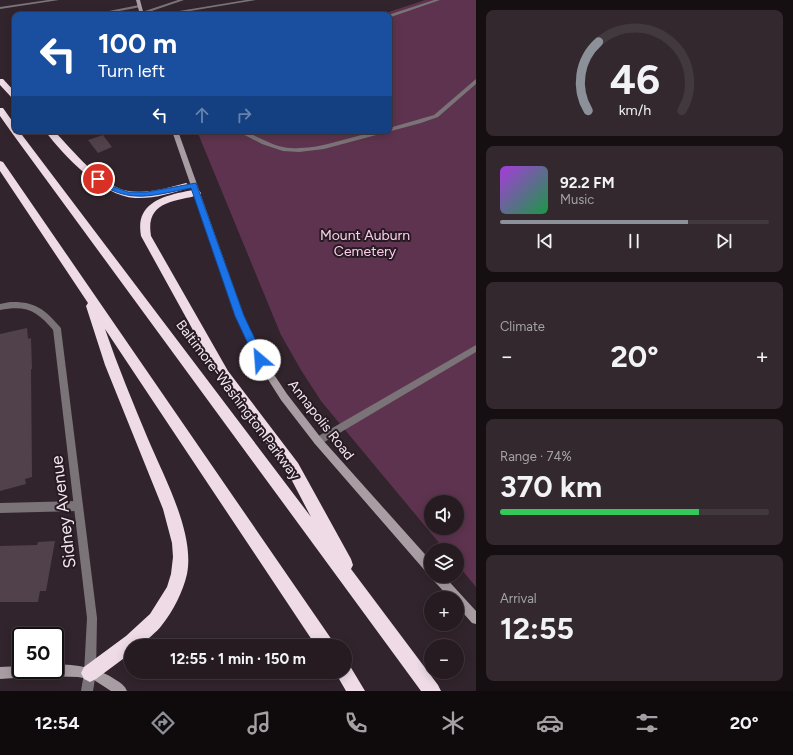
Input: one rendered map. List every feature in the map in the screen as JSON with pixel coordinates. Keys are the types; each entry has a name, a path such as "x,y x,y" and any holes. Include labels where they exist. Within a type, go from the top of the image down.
{"highway":[{"path":"0,81 12,93"},
{"name":"Baltimore-Washington Parkway","path":"0,110 12,127"},
{"name":"Baltimore-Washington Parkway","path":"17,134 432,691"},
{"path":"53,134 98,179 118,192 128,194 147,194 195,189"},
{"path":"0,164 321,639"},
{"path":"195,189 154,207 145,218 144,230 146,236 224,375 293,468 366,602"},
{"path":"88,293 111,365 170,509 180,543 181,557 179,574 174,591 156,620 132,642 90,673"},
{"path":"348,679 356,691"}],"main road":[{"path":"138,0 141,12"},
{"name":"Annapolis Road","path":"176,134 240,316 260,360 281,392 318,441 424,562"},
{"path":"444,583 476,618"},
{"path":"0,673 55,670 90,673 109,682 121,691"}],"street":[{"path":"0,8 57,0"},
{"path":"148,12 182,0"},
{"path":"176,12 254,0"},
{"path":"392,15 438,0"},
{"path":"107,12 139,6"},
{"path":"392,129 436,116 476,81"},
{"path":"247,134 280,148 299,151 373,134"},
{"name":"Sidney Avenue","path":"0,307 27,304 46,316 57,329 92,618 90,673 87,691"},
{"path":"318,441 476,348"},
{"path":"0,508 78,506"}],"green space":[{"name":"Mount Auburn Cemetery","path":"425,0 476,0 476,587 464,572 464,543 439,543 433,535 464,535 464,495 424,495 424,525 321,401 281,335 198,134 392,134 392,12 389,12"}],"building":[{"path":"103,135 112,147 98,153 88,140"},
{"path":"27,328 28,339 31,338 32,477 25,479 26,484 0,491 0,334"},
{"path":"55,541 46,591 40,591 38,602 0,602 0,546 37,545 38,542"}],"route":[{"path":"98,179 105,185 118,192 128,194 147,194 193,185 240,316 260,360"}]}
